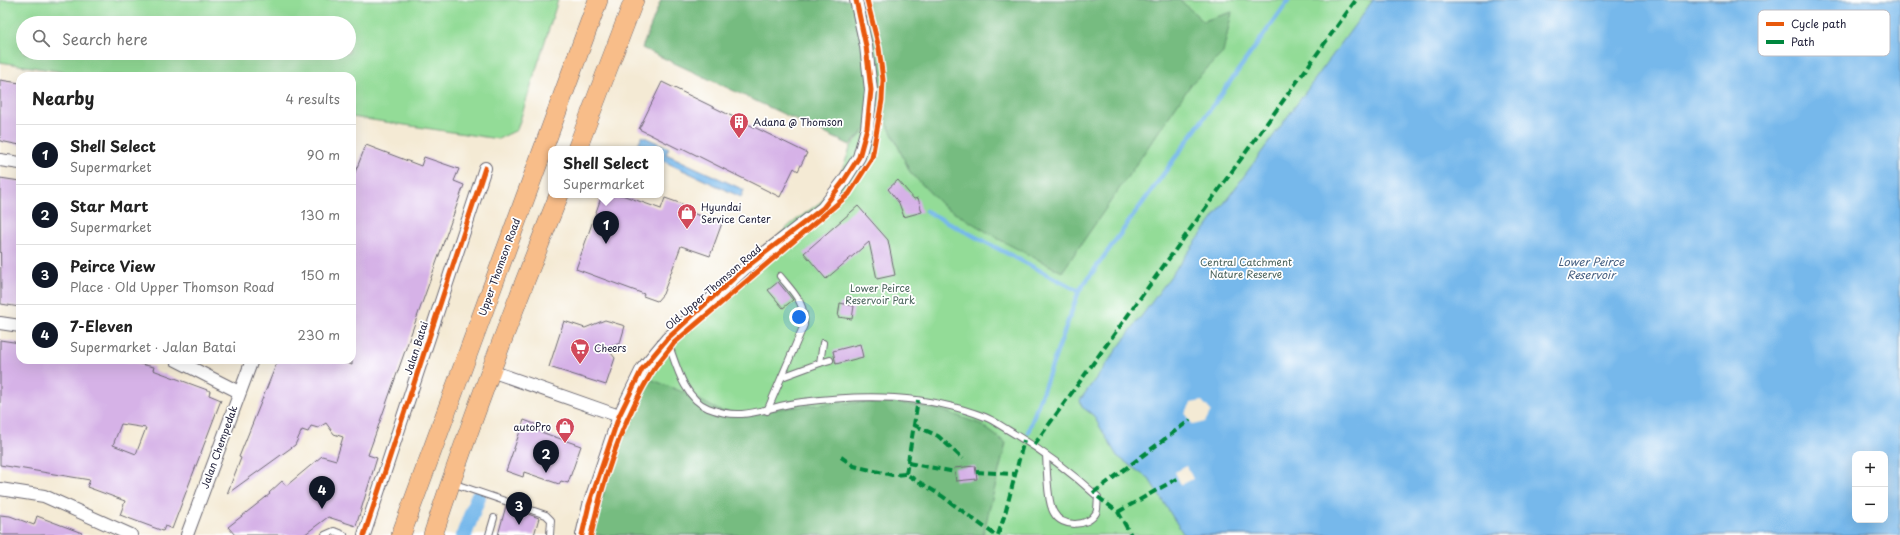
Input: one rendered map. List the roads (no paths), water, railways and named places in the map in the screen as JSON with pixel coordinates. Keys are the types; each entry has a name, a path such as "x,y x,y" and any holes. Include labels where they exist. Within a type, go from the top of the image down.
{"main road":[{"name":"Upper Thomson Road","path":"401,535 598,0"},
{"path":"578,146 634,0"},
{"path":"433,535 450,482 491,371 558,198"}],"street":[{"name":"Old Upper Thomson Road","path":"582,535 589,505 619,416 642,369 667,340 744,269 823,208 843,182 859,157 867,128 871,90 866,46 856,0"},
{"path":"0,160 16,162"},
{"name":"Jalan Batai","path":"364,535 486,168"},
{"path":"0,323 16,325"},
{"path":"184,364 239,392"},
{"name":"Jalan Chempedak","path":"187,535 250,364"},
{"path":"491,371 619,416"},
{"path":"0,489 44,496 132,535"}],"lane":[{"path":"767,411 804,325 805,315 803,306 780,276"},
{"path":"667,340 688,391 706,407 733,414 767,411 783,404 836,398 894,397 941,404 986,417 1034,445 1098,497 1096,512 1088,522 1076,525 1065,522 1054,515 1051,506 1046,455"},
{"path":"820,363 823,343"},
{"path":"782,377 830,360"},
{"path":"450,482 546,515 551,520 550,535"},
{"path":"489,535 494,518"},
{"path":"325,535 334,531 344,535"}],"water":[{"name":"Lower Peirce Reservoir","path":"1373,0 1900,0 1900,535 1184,535 1149,479 1117,456 1093,415 1082,407 1080,400"},
{"path":"642,136 669,148 666,154 744,190 741,197 664,161 664,146 637,146"}],"waterway":[{"path":"926,211 1079,291 1289,0"},
{"path":"1028,432 1079,291"},
{"path":"464,535 478,497"}],"place":[{"name":"Adana @ Thomson","path":"739,139"},
{"name":"Hyundai Service Center","path":"687,230"},
{"name":"Shell Select","path":"606,244"},
{"name":"Cheers","path":"580,365"},
{"name":"autoPro","path":"565,444"},
{"name":"Star Mart","path":"546,473"},
{"name":"7-Eleven","path":"322,509"},
{"name":"Peirce View","path":"519,525"}],"park label":[{"name":"Central Catchment Nature Reserve","path":"1246,268"},
{"name":"Lower Peirce Reservoir Park","path":"880,294"}]}
